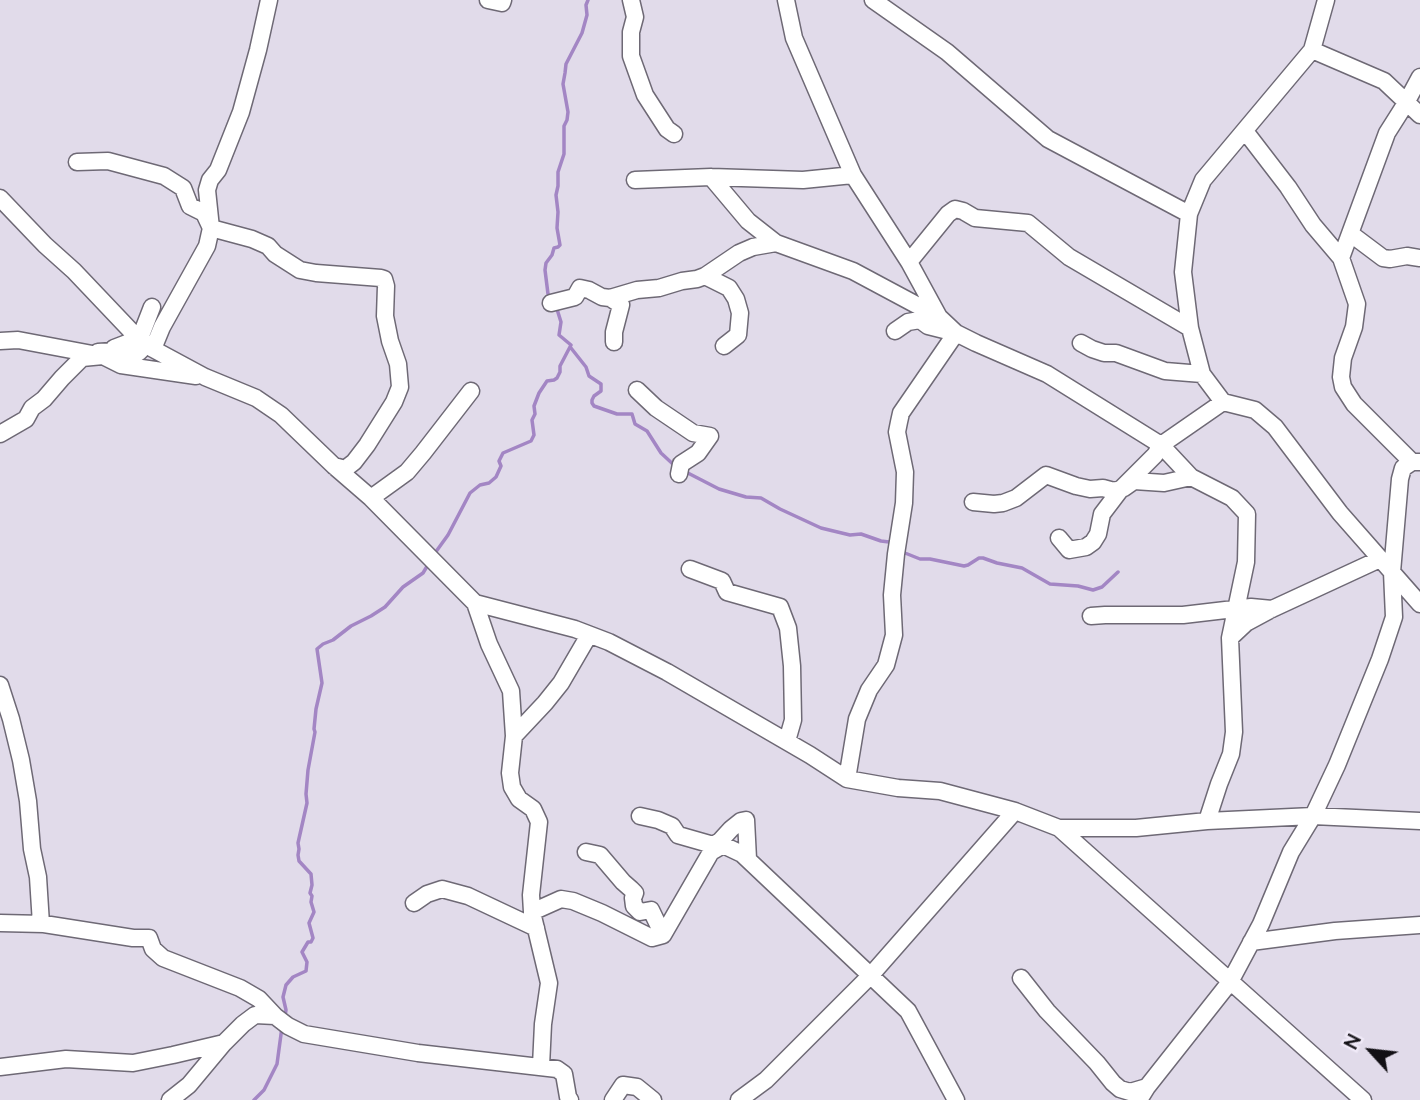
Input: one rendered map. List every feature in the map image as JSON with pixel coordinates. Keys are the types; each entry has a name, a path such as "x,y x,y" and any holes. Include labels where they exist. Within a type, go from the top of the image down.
{"street":[{"path":"0,341 18,340 120,360 139,352 162,327 207,246 211,228 207,190 241,112 269,0"},
{"path":"488,0 502,3 503,0"},
{"path":"631,0 635,17 631,32 631,56 645,95 667,129 674,134"},
{"path":"786,0 794,38 853,175 909,262 939,317"},
{"path":"873,0 947,52 1048,139 1189,214"},
{"path":"1326,0 1312,50 1203,180 1189,214 1183,272 1190,328 1202,374 1223,402 1255,410 1275,427 1340,513 1420,604"},
{"path":"1312,50 1384,80 1420,115"},
{"path":"1341,258 1387,133 1420,78"},
{"path":"1021,978 1047,1011 1113,1083 1120,1089 1143,1093 1230,982 1261,923 1290,852 1312,816 1337,765 1394,617 1386,566 1400,479 1404,468 1416,462 1354,404 1343,387 1343,358 1354,327 1357,304 1341,258 1313,225 1245,131"},
{"path":"77,162 108,161 164,176 183,188 190,206 204,213 211,228 268,246 275,254 300,270 384,279 385,316 398,364 400,387 390,409 354,463 345,469 334,466"},
{"path":"635,180 711,177 803,180 853,175"},
{"path":"711,177 748,221 776,243 853,271 939,317 956,333 976,344 1047,374 1161,445 1191,477 1232,498 1247,514 1246,562 1230,638 1234,732 1231,754 1207,821"},
{"path":"0,198 147,344 205,377 256,398 281,415 371,498 475,603 489,644 511,691 514,736 510,773 512,787 519,799 533,809 539,822 531,895 549,984 541,1066"},
{"path":"909,262 955,209 975,218 1027,223 1069,257 1190,328"},
{"path":"1351,234 1383,258 1420,258"},
{"path":"551,303 575,298 580,288 611,298 705,276 738,253 776,243"},
{"path":"705,276 729,288 740,313 738,335 724,346"},
{"path":"611,298 621,305 614,342"},
{"path":"147,344 152,307"},
{"path":"895,331 908,322 920,320 928,326 956,333"},
{"path":"847,779 857,719 869,690 886,665 894,635 892,595 904,503 905,472 897,432 901,413 956,333"},
{"path":"1081,343 1104,353 1116,353 1165,371 1202,374"},
{"path":"78,353 113,351 114,348 147,344"},
{"path":"0,434 26,419 32,408 49,394 82,358 103,356 121,365 205,377"},
{"path":"637,390 656,408 693,433 710,436 698,453 680,469"},
{"path":"371,498 407,472 471,391"},
{"path":"1059,538 1069,551 1086,547 1093,542 1098,534 1102,514 1161,445 1223,402"},
{"path":"973,502 1003,503 1016,498 1046,475 1090,489 1114,491 1134,481 1164,483 1191,477"},
{"path":"1230,638 1246,623 1272,609 1386,566"},
{"path":"690,569 722,581 727,592 780,607 788,628 792,666 793,720 787,741"},
{"path":"475,603 609,642 787,741 847,779 898,788 940,791 1015,811 1059,828 1363,1100"},
{"path":"1091,616 1183,615 1236,608 1272,609"},
{"path":"514,736 561,683 589,635"},
{"path":"0,685 21,760 38,877 41,924"},
{"path":"739,1100 766,1080 871,975 1015,811"},
{"path":"640,816 672,826 678,835 713,845 741,821 746,820 748,859"},
{"path":"1059,828 1136,828 1207,821 1312,816 1420,821"},
{"path":"414,903 427,894 442,889 468,896 515,917 533,915 561,899 573,901 652,938 663,935 711,852 723,845 748,859 908,1011 956,1100"},
{"path":"586,852 600,855 635,893 634,906 640,912 651,910 663,935"},
{"path":"0,923 41,924 149,938 153,949 163,958 240,988 259,999 281,1021 304,1034 418,1053 556,1069 564,1074 570,1100"},
{"path":"1251,942 1335,930 1420,925"},
{"path":"170,1100 188,1085 243,1024 255,1015 281,1021"},
{"path":"0,1067 66,1059 133,1063 224,1043"},
{"path":"613,1100 623,1085 637,1087 653,1100"}],"waterway":[{"path":"551,300 545,270 554,248 560,245 556,195 568,112 563,84 566,64 582,33 588,0"},
{"path":"435,553 448,535 470,493 496,477 503,453 531,441 534,435 532,420 539,393 547,381 557,378 571,345 559,335 561,322 556,306"},
{"path":"571,348 586,367 589,376 601,384 601,391 592,400 594,406 617,414 632,414 635,424 647,431 661,453 675,466"},
{"path":"684,471 719,489 746,497 761,498 821,528 850,535 861,534 891,544"},
{"path":"900,551 920,559 964,566 983,558 1022,568 1050,584 1093,590 1102,587 1118,572"},
{"path":"285,1016 283,997 286,985 293,977 306,971 307,962 302,952 313,938 309,923 314,912 310,893 311,874 299,861 298,843 307,803 308,770 322,683 317,649 385,607 403,587 423,573 429,563"},
{"path":"254,1100 264,1090 277,1064 282,1027"}]}
